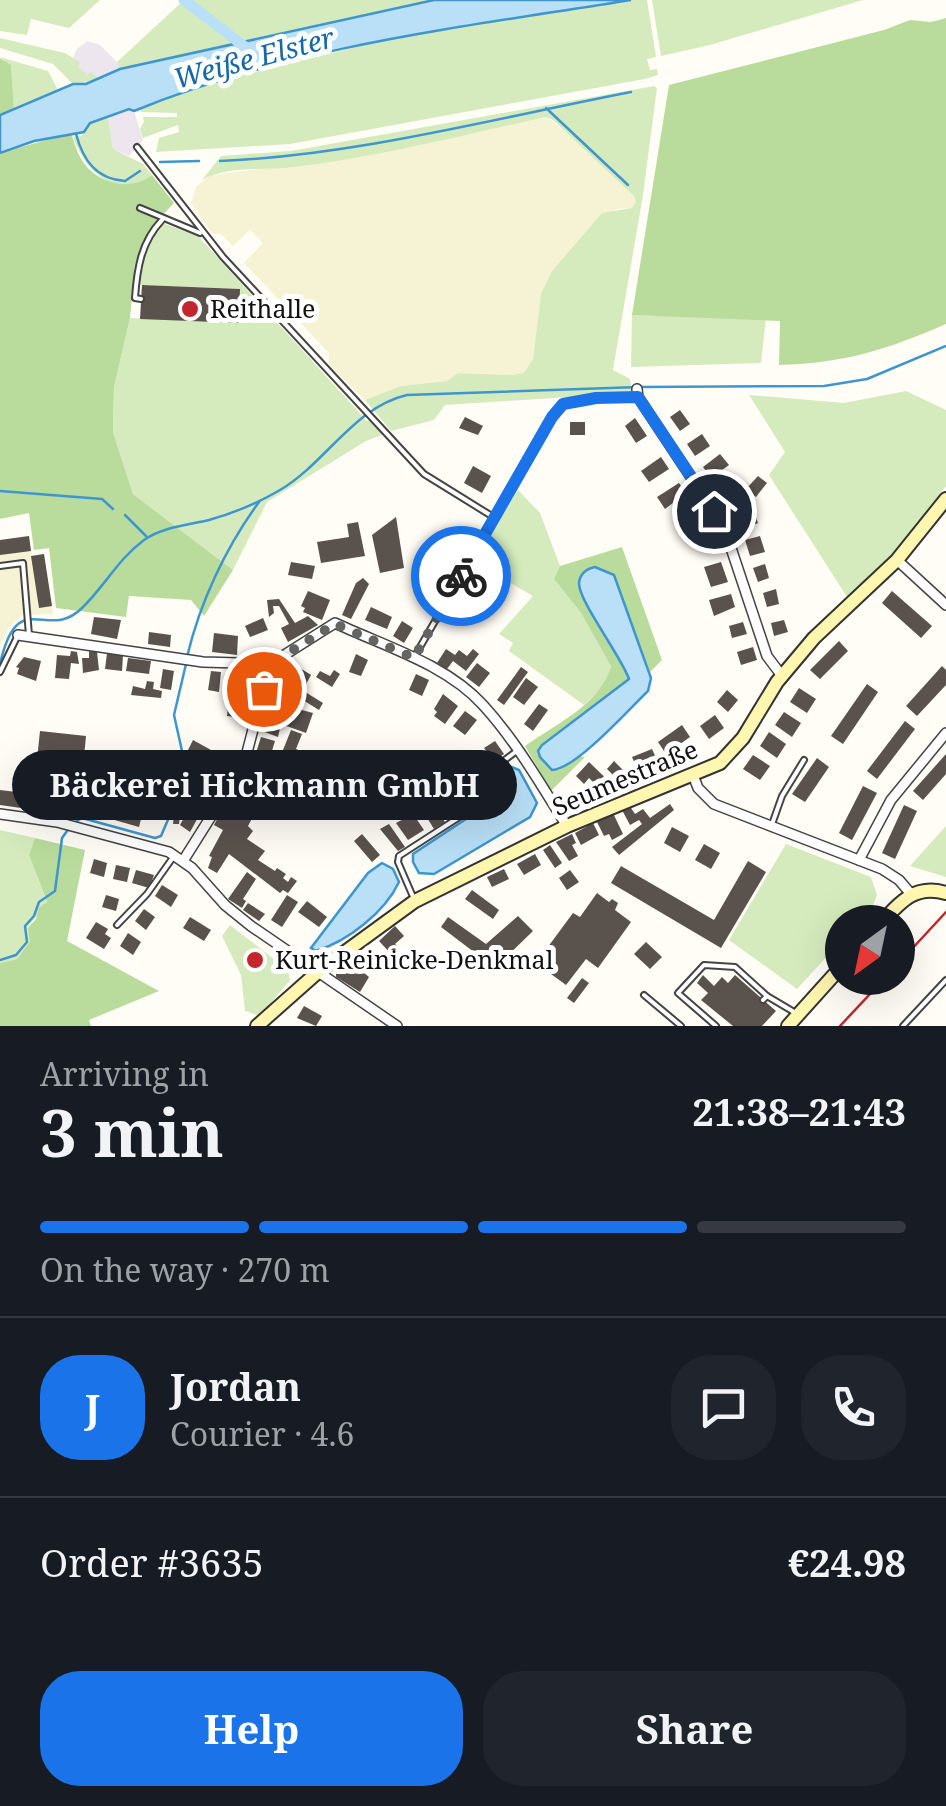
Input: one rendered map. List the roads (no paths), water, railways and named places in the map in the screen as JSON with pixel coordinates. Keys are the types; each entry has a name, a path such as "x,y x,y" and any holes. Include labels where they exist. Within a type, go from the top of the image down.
{"street":[{"path":"637,393 724,527 766,656 782,676"},
{"name":"Seumestraße","path":"257,1026 320,971 414,901 568,826 720,763 743,738 782,676 814,638 897,560 946,498"},
{"path":"897,560 946,604"},
{"path":"26,632 194,661 270,664 335,624 414,658 481,702 568,826"},
{"path":"179,858 244,764 270,664"},
{"path":"860,860 891,800 946,733"},
{"path":"693,775 698,788 714,804 860,860 892,875 911,894"},
{"path":"0,814 83,828 179,858 230,909 396,1026"},
{"path":"900,905 911,894 927,889 946,893"},
{"path":"788,1026 825,985"}],"lane":[{"path":"136,147 205,235 424,474 495,518"},
{"path":"140,208 205,235"},
{"path":"141,299 135,298 138,264 152,230 162,220"},
{"path":"414,658 552,417 563,404 637,393"},
{"path":"0,566 23,563 29,613 26,632 0,672"},
{"path":"414,901 399,856 478,806 494,768 518,750"},
{"path":"771,826 782,796 804,760"},
{"path":"117,925 179,858"},
{"path":"716,1026 678,993 704,965 735,967 765,998 798,1015"},
{"path":"903,1026 946,980"},
{"path":"644,995 681,1026"}],"water":[{"name":"Weiße Elster","path":"434,0 631,0 317,54 194,89 134,111 129,109 90,123 84,132 34,141 0,153 0,115 73,84 86,84 120,69"},
{"path":"595,567 614,575 651,678 648,691 602,737 574,760 552,770 540,757 542,745 629,679 581,591 582,574"},
{"path":"509,766 519,770 537,803 530,817 434,874 419,873 413,854 487,805"},
{"path":"382,863 393,869 399,882 385,904 340,940 316,951 311,948 368,873"}],"waterway":[{"name":"Weiße Elster","path":"184,0 249,50"},
{"path":"220,161 375,143 631,92"},
{"path":"546,108 628,185"},
{"path":"76,134 87,160 99,172 125,181 140,171"},
{"path":"160,162 199,161"},
{"path":"0,664 15,626 25,620 69,617 151,536 228,514 272,495 296,479 356,423 388,401 407,395 639,387 824,386 867,379 946,346"},
{"path":"0,491 102,499 113,509"},
{"path":"187,657 216,576 259,502"},
{"path":"125,515 146,536"},
{"path":"72,824 82,818 155,838 161,836 170,815 182,751 174,715 186,664"},
{"path":"0,960 16,955 27,942 25,926 39,902 55,891 62,838 67,831"}],"railway":[{"path":"915,946 946,912"},
{"path":"840,1026 869,995"}],"place":[{"name":"Reithalle","path":"190,309"},
{"name":"Bäckerei Hickmann GmbH","path":"264,689"},
{"name":"Kurt-Reinicke-Denkmal","path":"255,960"}]}
